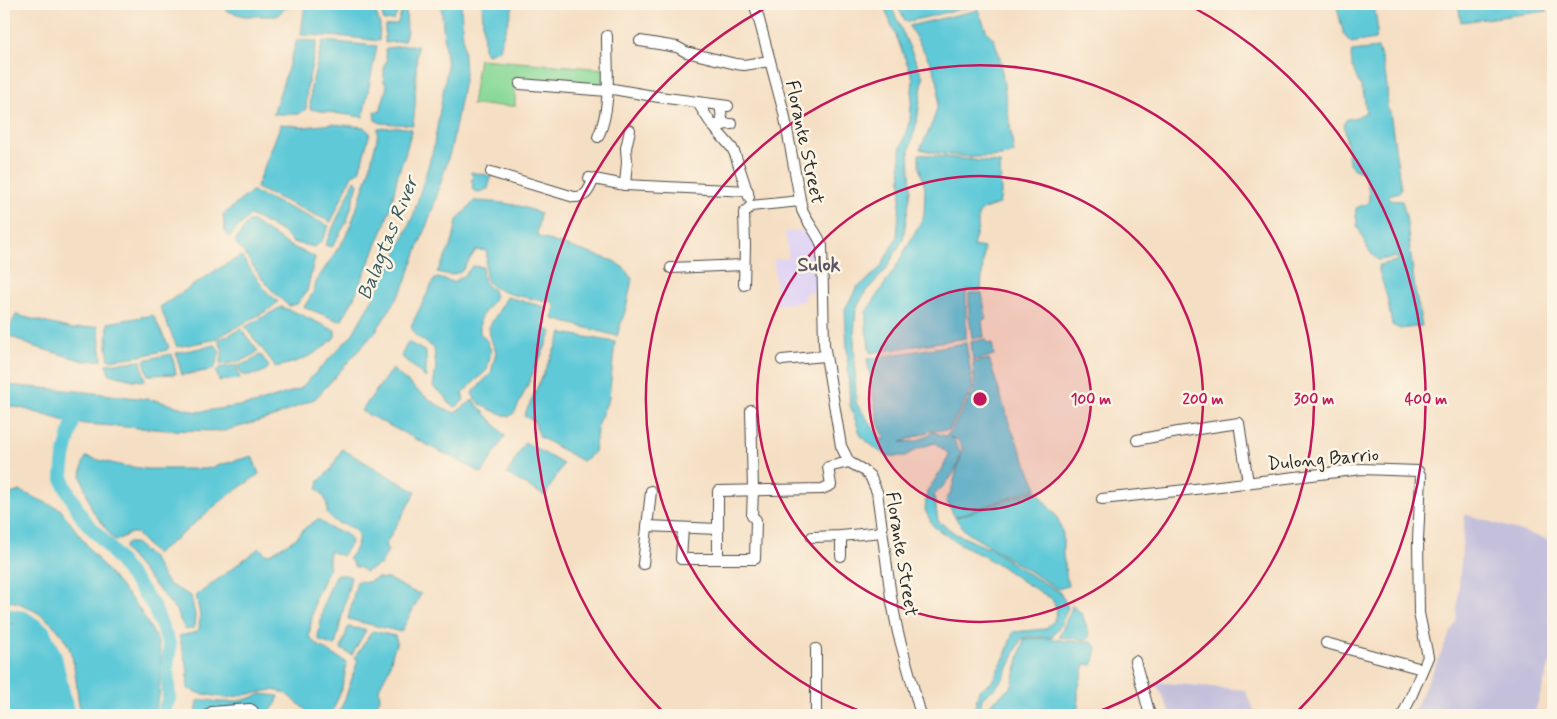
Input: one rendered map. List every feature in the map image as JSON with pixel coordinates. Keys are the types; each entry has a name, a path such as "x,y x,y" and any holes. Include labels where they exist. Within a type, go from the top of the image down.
{"street":[{"path":"741,4 753,4"},
{"name":"Florante Street","path":"753,4 784,113 804,217 822,246 825,356 841,446 848,462 866,472 874,483 898,633 921,715"},
{"path":"598,137 605,111 607,90 607,36"},
{"path":"640,41 677,47 686,52 736,64 744,65 770,61"},
{"path":"520,84 607,90 724,105 727,124 712,125"},
{"path":"698,102 712,125 732,148 748,191 751,206"},
{"path":"625,185 626,148 630,130"},
{"path":"491,172 574,197 586,195 592,178 625,185 748,191"},
{"path":"744,285 744,213 751,206 800,201"},
{"path":"671,268 744,265"},
{"path":"782,360 825,356"},
{"path":"683,528 681,559 755,559 756,520 752,516 751,410"},
{"path":"1137,440 1239,423 1248,483"},
{"path":"718,559 718,490 822,489 831,485 828,468 848,462"},
{"name":"Dulong Barrio","path":"1102,499 1362,469 1418,471 1421,477 1418,540 1419,613 1428,657 1403,715"},
{"path":"643,564 651,492"},
{"path":"647,526 718,528"},
{"path":"812,538 882,532"},
{"path":"841,536 841,556"},
{"path":"1326,643 1422,669"},
{"path":"816,649 816,715"},
{"path":"1135,661 1150,715"},
{"path":"208,715 212,712 250,710 253,711 254,715"}],"shaded area":[{"path":"809,230 818,243 821,292 804,293 805,301 777,305 774,259 789,258 785,232"},
{"path":"1465,514 1553,541 1553,654 1534,715 1412,715 1456,621"},
{"path":"1155,682 1245,690 1256,715 1172,715"}],"green space":[{"path":"479,59 606,69 605,85 515,80 515,106 472,105"}],"water":[{"path":"224,4 294,4 284,9 277,16 244,16 227,11"},
{"path":"305,4 373,4 380,25 379,41 347,37 301,35"},
{"path":"379,4 401,4 394,20 384,21"},
{"path":"441,4 461,4 465,75 451,149 433,208 403,288 376,331 316,398 274,417 224,431 167,430 86,424 65,421 4,405 4,385 155,400 197,412 254,404 300,389 352,335 389,270 413,216 433,150 447,70"},
{"path":"482,4 514,4 500,50 487,54 484,49"},
{"path":"883,4 890,4 923,77 917,122 909,150 911,190 903,239 885,271 866,291 856,309 854,334 856,403 881,439 886,440 878,423 867,359 966,343 973,388 949,430 930,431 901,442 917,441 933,432 945,436 950,432 975,389 973,363 989,359 1010,426 1037,488 955,517 946,500 953,485 961,459 962,450 959,442 955,439 949,437 953,439 961,454 951,477 934,495 938,521 956,534 993,550 1060,592 1068,607 1061,624 1052,637 1028,637 1021,639 1004,677 995,688 982,698 980,710 983,715 977,715 974,710 979,690 991,683 1005,656 1013,632 1045,629 1054,621 1057,610 1052,599 933,526 925,510 927,491 943,468 949,454 935,443 919,448 905,456 887,456 861,436 850,405 845,309 857,287 880,268 897,237 901,188 900,150 910,120 913,78"},
{"path":"896,4 978,4 906,22"},
{"path":"1336,4 1374,4 1377,26 1375,39 1351,43 1344,35"},
{"path":"1458,4 1546,4 1547,11 1461,22"},
{"path":"978,10 987,32 994,39 1000,58 1014,153 994,157 967,157 920,149 936,112 939,98 938,85 929,60 909,26"},
{"path":"402,11 406,11 407,31 404,41 385,43 385,26 397,24"},
{"path":"297,40 317,41 307,87 306,109 299,114 273,114"},
{"path":"323,41 377,46 363,117 310,109 311,87"},
{"path":"409,45 417,46 413,125 381,123 375,120 374,111 380,112 387,86 384,82 384,64 387,62 385,50"},
{"path":"1378,48 1386,78 1387,108 1390,112 1401,189 1399,192 1389,195 1389,200 1402,201 1406,216 1415,290 1422,326 1400,329 1392,325 1387,297 1379,271 1379,265 1397,261 1398,257 1378,260 1367,248 1357,225 1356,208 1368,203 1369,192 1363,173 1354,169 1349,163 1344,123 1347,119 1357,117 1366,112 1364,95 1352,62 1352,51"},
{"path":"281,124 305,127 332,124 364,127 370,133 359,172 352,175 331,222 256,188"},
{"path":"399,127 412,129 384,227 353,300 342,320 339,321 304,307 313,293 317,280 345,238 352,222 368,175 378,128"},
{"path":"919,154 1000,163 1001,195 999,204 984,209 978,215 978,228 973,246 984,248 981,290 966,290 966,338 870,353 866,312 894,270 924,216 925,188 919,166"},
{"path":"471,172 491,176 488,189 479,192 472,189 473,183 471,182 473,176"},
{"path":"355,180 358,184 347,221 332,247 325,245"},
{"path":"252,191 329,226 321,242 314,247 292,242 281,231 250,215 229,237 225,232 223,215"},
{"path":"474,201 508,204 532,210 540,214 537,234 539,237 614,261 625,269 632,279 626,308 617,336 553,319 554,302 508,293 493,286 488,282 486,275 487,251 476,250 461,272 450,275 437,272 453,240 457,220"},
{"path":"248,222 254,222 288,245 315,257 307,291 297,304 289,306 264,282 235,242"},
{"path":"241,256 266,291 278,302 268,310 213,340 177,347 160,307"},
{"path":"472,266 483,267 484,281 493,290 495,298 480,318 480,333 487,341 491,351 487,370 462,393 464,400 456,407 449,404 446,397 433,387 436,368 434,348 415,335 411,326 434,280 437,278 454,282 466,274"},
{"path":"969,293 982,293 986,318 982,321 984,337 972,338"},
{"path":"507,297 545,307 544,328 552,332 515,412 509,417 482,406 472,393 491,373 496,352 490,337 489,327"},
{"path":"281,307 335,330 335,337 308,357 275,367 245,327"},
{"path":"16,315 72,329 98,326 102,360 84,361 32,346 6,334"},
{"path":"153,315 169,347 167,350 109,360 107,348 108,323"},
{"path":"241,329 258,351 245,359 220,365 223,350 218,340"},
{"path":"562,333 615,342 609,398 598,423 594,453 582,461 540,437 534,421 524,416"},
{"path":"986,339 987,343 992,343 994,355 973,361 971,342"},
{"path":"408,342 426,352 426,378 401,356"},
{"path":"215,345 220,351 215,367 212,370 182,375 176,353"},
{"path":"172,354 176,374 148,375 144,360"},
{"path":"259,355 262,356 269,367 260,373 242,375 238,366 253,360"},
{"path":"141,361 145,381 109,374 106,364"},
{"path":"236,365 240,379 219,381 216,371 219,368"},
{"path":"392,369 430,400 455,413 473,400 505,436 482,473 361,411"},
{"path":"525,442 563,464 545,496 507,474"},
{"path":"342,449 416,492 385,545 388,550 381,564 365,572 359,567 355,567 349,558 358,542 358,534 348,525 338,523 327,514 326,500 317,489 319,481 331,469"},
{"path":"252,456 259,474 221,501 155,554 136,533 131,533 115,541 92,510 81,476 86,457 124,466 148,469 206,469"},
{"path":"1037,490 1057,517 1063,534 1063,555 1068,586 1058,589 966,532 955,518"},
{"path":"20,491 60,509 98,560 138,607 157,639 161,657 159,697 153,715 81,715 72,658 62,635 37,612 21,604 4,600 4,496"},
{"path":"318,519 330,528 346,534 351,543 342,556 329,551 329,568 315,598 309,636 316,644 346,662 343,683 331,715 305,715 306,710 285,693 273,690 226,698 198,693 187,688 188,671 179,636 196,632 199,629 200,615 196,596 259,548 266,554 270,554 295,539 305,528"},
{"path":"126,543 135,543 153,559 168,584 191,596 195,615 194,628 185,630 176,610 124,549"},
{"path":"335,575 351,577 335,646 320,641 318,637 324,603"},
{"path":"377,578 389,579 421,594 401,632 348,619 357,581 368,582"},
{"path":"1072,605 1082,614 1090,636 1086,640 1059,637"},
{"path":"22,623 39,635 51,654 56,674 61,715 4,715 4,624"},
{"path":"348,627 366,630 352,655 341,649"},
{"path":"373,631 395,636 397,642 389,669 379,688 380,698 376,707 366,715 338,715 358,660 354,657"},
{"path":"1049,638 1091,642 1097,647 1092,665 1085,664 1078,690 1078,715 1052,715 1047,710 1040,708 1026,711 1044,715 1013,715 1017,713 985,715 988,706 1012,686 1024,639"},
{"path":"261,694 279,696 276,704 267,715 196,715 198,701 232,702"}],"waterway":[{"path":"77,405 64,457 62,476 65,486 83,519 106,543 153,605 170,646 167,668 169,699 162,715"},
{"path":"4,615 24,618 43,631 55,657 68,715"}],"district":[{"name":"Sulok","path":"819,264"}],"water label":[{"name":"Balagtas River","path":"387,238"}]}
